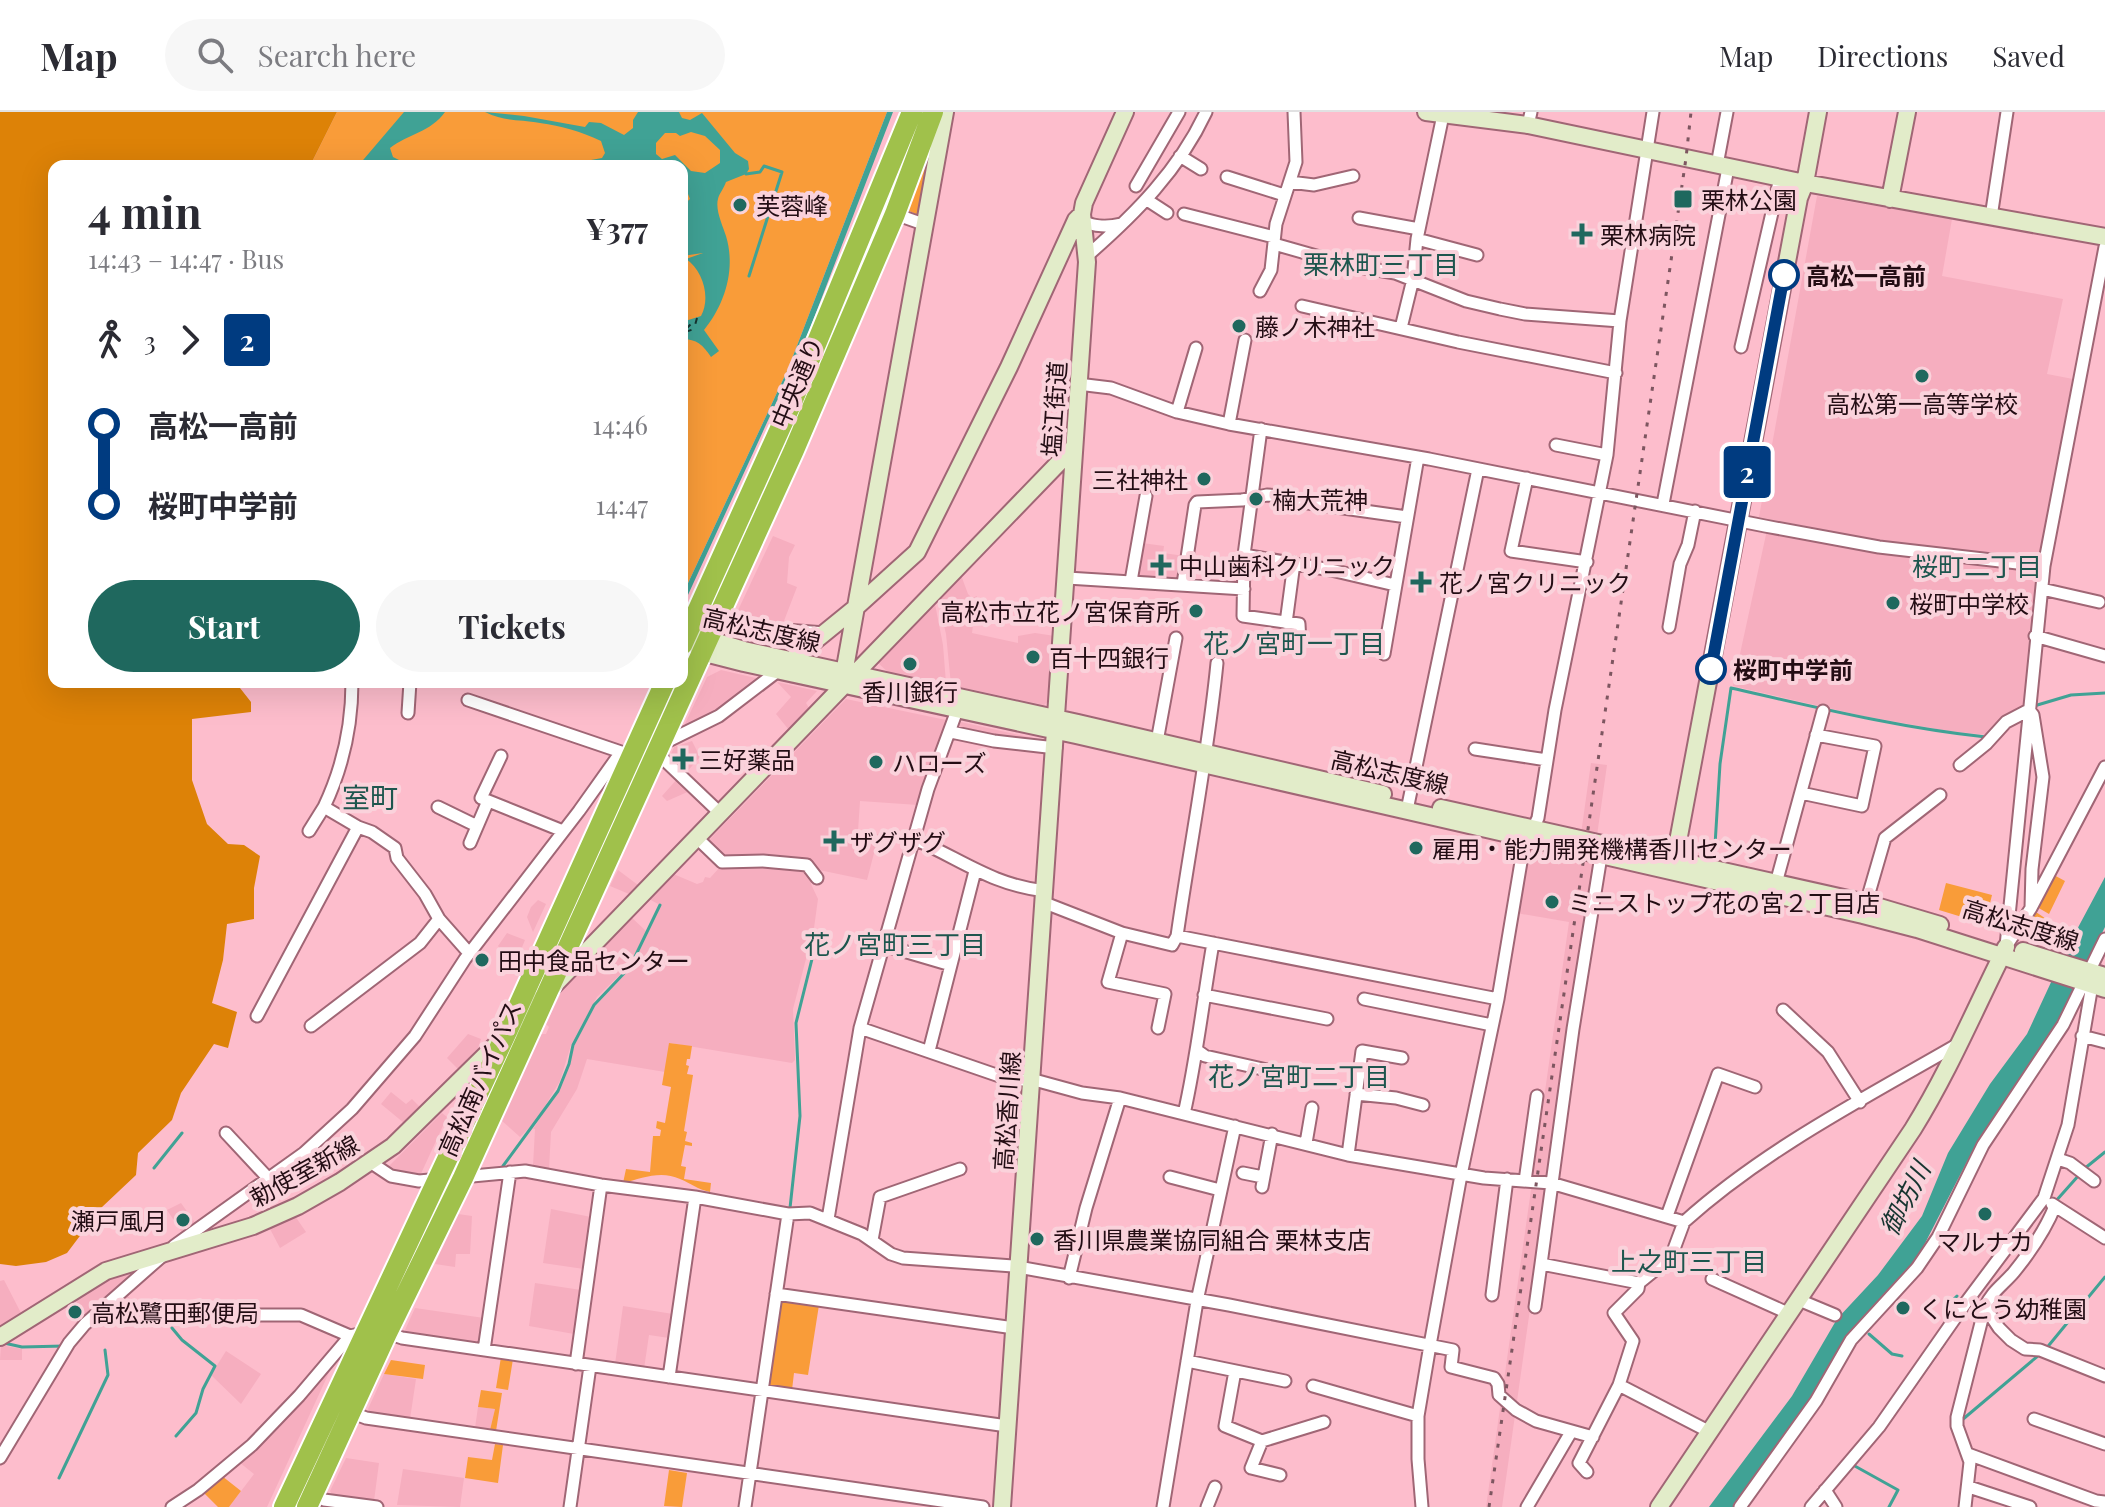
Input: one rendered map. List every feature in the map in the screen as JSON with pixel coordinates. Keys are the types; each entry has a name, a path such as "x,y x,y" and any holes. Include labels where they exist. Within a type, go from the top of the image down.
{"highway":[{"name":"中央通り","path":"692,644 912,112"},
{"name":"中央通り","path":"692,644 801,436 895,214 933,112"},
{"name":"高松南バイパス","path":"284,1507 357,1335 437,1180 505,1036 662,688"},
{"name":"高松南バイパス","path":"309,1501 463,1178 658,748 678,688"}],"main road":[{"path":"847,677 854,609 945,112"},
{"name":"塩江街道","path":"1057,733 1088,255 1084,203 1125,112"},
{"path":"1674,865 1799,198 1805,183 1818,112"},
{"path":"1890,199 1907,112"},
{"path":"1434,113 1530,118 1722,166 2105,237"},
{"path":"784,666 917,552 1009,367 1076,220 1083,218"},
{"name":"勅使室新線","path":"0,1337 106,1271 253,1226 279,1215 340,1182 415,1127 720,813 847,677 1074,447"},
{"path":"1042,481 1053,479 1072,483"},
{"name":"高松志度線","path":"692,644 847,677 1057,733 1155,749 1865,909 2091,979"},
{"name":"高松香川線","path":"1002,1507 1057,733"},
{"name":"高松志度線","path":"1530,834 1601,856 1674,865"},
{"path":"1659,1507 1913,1129 1935,1093 2004,951"}],"street":[{"path":"1136,186 1179,112"},
{"path":"1088,255 1147,200 1180,156 1206,112"},
{"path":"1260,291 1271,270 1284,195 1296,162 1294,112"},
{"path":"1422,1507 1418,1416 1461,1175 1530,834 1538,818 1607,455 1620,321 1653,112"},
{"path":"1663,504 1722,166 1727,112"},
{"path":"1991,217 2007,112"},
{"path":"1401,328 1413,279 1434,113"},
{"path":"1180,156 1201,169"},
{"path":"1290,182 1314,185 1353,176"},
{"path":"1227,177 1284,195"},
{"path":"1741,347 1780,178"},
{"path":"1147,200 1167,213"},
{"path":"895,214 926,225"},
{"path":"1184,214 1330,261 1395,273 1466,301 1525,314 1620,321"},
{"path":"1083,218 1089,225 1124,223"},
{"path":"1359,218 1477,255"},
{"path":"2004,951 2044,566 2105,247"},
{"path":"1302,306 1458,342 1616,373"},
{"path":"1229,424 1245,340"},
{"path":"1177,412 1196,348"},
{"path":"1078,384 1111,388 1177,412 1229,424 1418,457 1879,547 2044,566"},
{"path":"1261,429 1244,555 1243,616 1299,624 1300,642"},
{"path":"1556,445 1607,455"},
{"path":"1384,654 1418,457"},
{"path":"1408,805 1478,469"},
{"path":"1527,478 1511,551 1587,562"},
{"path":"1131,581 1146,496"},
{"path":"1183,584 1197,502 1286,496 1308,503 1407,517"},
{"path":"1669,627 1680,564 1688,545 1695,511"},
{"path":"1244,555 1395,585"},
{"path":"1286,623 1294,563"},
{"path":"1067,578 1244,589"},
{"path":"2042,589 2099,602"},
{"path":"731,626 825,633"},
{"path":"2035,636 2105,656"},
{"path":"1155,749 1176,638"},
{"path":"914,839 975,871 1045,897 1122,933 1172,945 1177,936 1217,663"},
{"path":"720,813 658,748 719,716 784,666"},
{"path":"309,831 333,787 350,729 352,688"},
{"path":"408,713 410,688"},
{"path":"468,700 631,755"},
{"path":"828,1219 860,1028 928,789 960,705"},
{"path":"1960,765 1986,744 2006,722 2029,710"},
{"path":"2029,710 2039,740 2043,777 2032,869 2031,908"},
{"path":"1774,889 1823,711"},
{"path":"951,732 994,741 1057,733"},
{"path":"1801,793 1862,806 1875,746 1816,735"},
{"path":"1475,749 1547,760"},
{"path":"0,1458 69,1343 85,1324 169,1250 323,1138 352,1109 415,1036 469,953 616,759 631,755"},
{"path":"501,756 481,798 563,831"},
{"path":"2004,951 2031,908 2105,767"},
{"path":"1865,909 1885,838 1940,795"},
{"path":"470,843 488,801"},
{"path":"324,807 395,848 397,858 425,894 439,919 469,953"},
{"path":"438,807 477,826"},
{"path":"257,1016 358,827"},
{"path":"696,837 722,862 763,861 807,865 817,878"},
{"path":"1535,1307 1601,856"},
{"path":"929,1051 975,871"},
{"path":"311,1026 420,943 439,919"},
{"path":"1122,933 1108,982 1165,994 1158,1028"},
{"path":"1177,936 1498,999"},
{"path":"1811,1507 1879,1427 2044,1198 2068,1125 2091,979 2105,939"},
{"path":"1184,1114 1198,1051 1199,1017 1213,943"},
{"path":"883,945 951,965"},
{"path":"1740,1507 1816,1401 1851,1340 1917,1268 1938,1237 1983,1145 2047,1052 2091,979"},
{"path":"1204,995 1327,1019"},
{"path":"1364,999 1492,1025"},
{"path":"1783,1010 1828,1052 1860,1102"},
{"path":"860,1028 1008,1079 1032,1080 1082,1093 1120,1098 1348,1155 1461,1175 1551,1183 1684,1222"},
{"path":"2082,1036 2105,1042"},
{"path":"1587,1472 1579,1463 1619,1385 1633,1341 1614,1313 1638,1289 1639,1283 1671,1257 1684,1222 1716,1193 1800,1137 1960,1043"},
{"path":"1198,1051 1205,1056 1289,1075"},
{"path":"1348,1155 1362,1051 1402,1058"},
{"path":"1667,1216 1718,1074 1755,1087"},
{"path":"1356,1094 1396,1098 1423,1105"},
{"path":"1525,1181 1537,1096"},
{"path":"1069,1278 1120,1098"},
{"path":"1306,1143 1312,1108"},
{"path":"1163,1507 1197,1301 1235,1126"},
{"path":"226,1133 268,1178"},
{"path":"1243,1173 1262,1182 1272,1134"},
{"path":"2058,1159 2070,1163 2094,1181"},
{"path":"370,1162 391,1176 419,1181 525,1171 788,1214 810,1213 872,1240 891,1254 903,1258 1019,1268 1453,1350 1451,1367 1494,1378 1499,1395 1516,1410 1536,1421 1593,1437"},
{"path":"872,1240 880,1197 895,1197 944,1169 960,1169"},
{"path":"484,1350 510,1172"},
{"path":"1170,1177 1220,1190"},
{"path":"1492,1295 1507,1179"},
{"path":"576,1364 601,1185"},
{"path":"669,1377 695,1197"},
{"path":"2044,1198 2105,1238"},
{"path":"1965,1507 1969,1487 1968,1454 1957,1426 1957,1417 1985,1307 1996,1289 2011,1276 2034,1247 2055,1206"},
{"path":"745,1507 788,1214"},
{"path":"1541,1264 1639,1283"},
{"path":"1987,1274 1996,1289"},
{"path":"1712,1279 1794,1307 1835,1315"},
{"path":"776,1294 1014,1328"},
{"path":"1985,1307 1999,1328 2025,1349 2040,1350 2105,1376"},
{"path":"172,1507 198,1490 267,1431 357,1335 301,1315 243,1315 221,1308"},
{"path":"387,1333 402,1338 1007,1426"},
{"path":"1187,1361 1285,1381"},
{"path":"570,1507 590,1366"},
{"path":"1235,1371 1225,1426 1262,1441 1324,1422"},
{"path":"1619,1385 1710,1432"},
{"path":"1313,1386 1418,1416"},
{"path":"350,1412 366,1418 925,1503 983,1507"},
{"path":"2034,1419 2105,1444"},
{"path":"1527,1507 1571,1432"},
{"path":"1262,1441 1251,1468 1280,1475"},
{"path":"1968,1454 2097,1503"},
{"path":"1207,1507 1215,1487"},
{"path":"1969,1487 2030,1507"},
{"path":"1825,1490 1836,1507"},
{"path":"309,1501 377,1507"}],"shaded area":[{"path":"0,112 337,112 313,160 48,160 48,688 240,688 251,702 251,712 192,719 192,780 207,824 228,844 244,845 260,856 254,888 254,919 227,924 223,960 212,1003 237,1012 228,1048 214,1044 181,1093 172,1120 138,1153 136,1175 101,1208 67,1253 46,1262 16,1266 0,1264"},
{"path":"337,112 887,112 788,369 688,583 688,160 313,160"},
{"path":"404,112 445,112 433,124 390,148 393,157 399,160 363,160"},
{"path":"485,112 585,127 589,122 601,123 624,135 633,128 638,112 679,112 682,118 690,120 702,113 735,153 748,161 746,174 726,182 717,203 729,248 729,273 723,298 704,330 719,351 711,357 699,344 688,340 688,320 701,316 705,293 701,277 688,261 703,253 688,255 688,168 705,173 720,163 720,150 705,136 691,132 680,136 665,133 656,143 656,154 662,159 675,155 680,160 591,160 602,158 605,153 601,141 563,127 506,119"},
{"path":"887,112 893,112 809,331 688,595 688,583 788,369"},
{"path":"930,141 933,143 918,215 905,209"},
{"name":"高松第一高等学校","path":"1817,196 1952,219 1942,276 2063,299 2047,374 2073,379 2040,560 1881,541 1759,517"},
{"name":"桜町中学校","path":"1767,530 2039,570 2025,706 1988,735 1863,716 1733,686"},
{"path":"773,536 795,545 789,557 787,583 797,587 782,626 732,623"},
{"name":"中山歯科クリニック","path":"1142,543 1164,546 1163,553 1185,556 1182,580 1140,579 1137,575"},
{"path":"961,575 968,594 972,598 977,596 972,633 1018,643 1018,636 1035,633 1055,636 1050,700 1044,705 951,685 946,634 938,601"},
{"path":"935,604 946,683 889,673 878,663"},
{"path":"721,670 760,679 717,714 681,732 707,677"},
{"path":"777,682 817,691 806,703 807,711 789,730 776,714 791,697"},
{"path":"846,699 946,720 948,726 923,784 918,805 860,801 858,831 879,834 867,880 819,870 810,860 724,858 709,840"},
{"path":"961,722 1042,740 1045,745 957,732 957,725"},
{"name":"三好薬品","path":"692,741 700,757 684,775 668,761 674,747"},
{"path":"1591,763 1607,765 1502,1507 1486,1507 1569,922 1516,913 1527,851 1577,862"},
{"path":"678,778 692,790 667,801 662,796"},
{"path":"763,866 804,870 818,899 814,928 793,1009 795,1060 792,1063 670,1043 665,1072 587,1059 577,1089 551,1132 549,1169 533,1166 533,1129 563,1083 574,1046 595,1006 631,968 658,913 660,905 647,898 671,873 697,884 703,882 705,877 710,878 720,867"},
{"path":"618,870 638,885 629,894 610,886"},
{"path":"2052,874 2065,881 2049,914 2037,907"},
{"path":"2105,877 2105,927 2055,1028 1978,1140 1919,1255 1736,1507 1709,1507 1792,1396 1837,1319 1878,1275 1922,1216 1948,1153 1990,1084 2027,1034 2066,950"},
{"path":"1946,883 1992,895 1985,924 1939,910"},
{"path":"538,900 546,904 533,932 527,917"},
{"path":"2036,912 2052,923 2037,941 2021,936"},
{"path":"630,916 646,931 629,966 597,997 571,1045 560,1081 536,1121 520,1137 501,1120 541,1034 546,1034 549,1027 546,1024 567,980"},
{"path":"507,933 525,940 513,969 498,946"},
{"path":"468,1034 481,1039 478,1048 458,1069 447,1058"},
{"path":"669,1043 692,1046 686,1065 689,1066 687,1074 693,1075 684,1131 687,1132 685,1141 692,1143 692,1146 685,1145 681,1166 686,1167 684,1179 711,1183 710,1192 666,1175 623,1183 626,1169 650,1172 653,1136 660,1136 657,1121 665,1123 671,1087 662,1085"},
{"path":"391,1092 406,1104 412,1099 421,1108 404,1123 381,1104"},
{"path":"442,1113 447,1117 419,1178 386,1169"},
{"name":"瀬戸風月","path":"181,1203 196,1224 183,1234 167,1210"},
{"path":"551,1209 591,1217 584,1269 543,1263"},
{"path":"458,1214 472,1216 470,1254 456,1254 455,1267 435,1264"},
{"path":"295,1216 306,1232 280,1248 269,1227"},
{"path":"138,1267 140,1270 87,1317 74,1298"},
{"path":"4,1280 21,1313 0,1327 0,1281"},
{"path":"535,1283 581,1290 574,1334 529,1326"},
{"path":"127,1295 143,1313 131,1323 116,1306"},
{"path":"779,1302 819,1305 808,1375 794,1373 792,1390 771,1387 768,1383"},
{"path":"623,1306 673,1314 669,1338 649,1335 644,1369 615,1364"},
{"path":"415,1308 484,1318 481,1341 477,1344 407,1334 405,1330"},
{"path":"1,1345 22,1349 22,1360 0,1360"},
{"path":"226,1351 261,1374 241,1404 211,1375"},
{"path":"501,1357 513,1359 508,1390 496,1388"},
{"path":"391,1360 425,1365 423,1379 384,1374"},
{"path":"333,1364 267,1507 229,1507 254,1474 239,1462"},
{"path":"384,1374 416,1379 410,1419 371,1413 368,1409"},
{"path":"481,1390 502,1393 496,1431 490,1430 495,1409 478,1407"},
{"path":"478,1407 495,1409 490,1430 475,1428"},
{"path":"495,1444 503,1445 498,1483 465,1478 468,1457 492,1460"},
{"path":"346,1458 379,1463 374,1501 333,1496 330,1491"},
{"path":"403,1469 464,1478 460,1507 397,1505"},
{"path":"669,1470 687,1473 682,1507 664,1506"},
{"path":"222,1476 241,1491 229,1507 218,1507 203,1492"}],"waterway":[{"path":"746,174 760,172 764,166 782,172 749,276"},
{"path":"1712,858 1720,764 1731,688 1890,723 1986,737"},
{"path":"2034,706 2071,695 2105,693"},
{"path":"503,1166 558,1091 573,1045 594,1005 630,967 660,905"},
{"path":"790,1208 800,1116 796,1023 815,947"},
{"path":"154,1168 182,1133"},
{"path":"2084,1169 2105,1152"},
{"path":"2055,1202 2079,1175"},
{"path":"2045,1350 2105,1277"},
{"path":"1951,1302 1957,1296"},
{"path":"1962,1318 1974,1303"},
{"path":"172,1328 215,1366 203,1389 196,1413 176,1436"},
{"path":"1869,1334 1892,1354 1902,1356"},
{"path":"4,1343 22,1347 64,1346"},
{"path":"1884,1429 1944,1344"},
{"path":"59,1478 108,1375 105,1350"},
{"path":"1962,1420 2039,1355"},
{"path":"1853,1465 1898,1490 1889,1507"}],"ferry route":[{"path":"688,331 694,329 697,318"},
{"path":"688,327 696,319"}],"railway":[{"path":"1489,1507 1691,112"}],"bus line":[{"name":"2","path":"1711,669 1784,275"}],"place":[{"name":"栗林公園","path":"1683,199"},
{"name":"芙蓉峰","path":"740,205"},
{"name":"栗林病院","path":"1582,234"},
{"name":"高松一高前","path":"1784,275"},
{"name":"藤ノ木神社","path":"1239,326"},
{"name":"高松第一高等学校","path":"1922,376"},
{"name":"三社神社","path":"1204,479"},
{"name":"楠大荒神","path":"1256,499"},
{"name":"中山歯科クリニック","path":"1161,565"},
{"name":"花ノ宮クリニック","path":"1421,582"},
{"name":"桜町中学校","path":"1893,603"},
{"name":"高松市立花ノ宮保育所","path":"1196,611"},
{"name":"百十四銀行","path":"1033,657"},
{"name":"香川銀行","path":"910,664"},
{"name":"桜町中学前","path":"1711,669"},
{"name":"三好薬品","path":"683,759"},
{"name":"ハローズ","path":"876,762"},
{"name":"ザグザグ","path":"834,841"},
{"name":"雇用・能力開発機構香川センター","path":"1416,848"},
{"name":"ミニストップ花の宮２丁目店","path":"1552,902"},
{"name":"田中食品センター","path":"482,960"},
{"name":"マルナカ","path":"1985,1214"},
{"name":"瀬戸風月","path":"183,1220"},
{"name":"香川県農業協同組合 栗林支店","path":"1037,1239"},
{"name":"くにとう幼稚園","path":"1903,1308"},
{"name":"高松鷺田郵便局","path":"75,1312"}],"district":[{"name":"栗林町三丁目","path":"1381,263"},
{"name":"桜町二丁目","path":"1977,565"},
{"name":"花ノ宮町一丁目","path":"1294,642"},
{"name":"室町","path":"370,796"},
{"name":"花ノ宮町三丁目","path":"895,943"},
{"name":"花ノ宮町二丁目","path":"1299,1075"},
{"name":"上之町三丁目","path":"1689,1260"}],"water label":[{"name":"御坊川","path":"1904,1198"}]}
